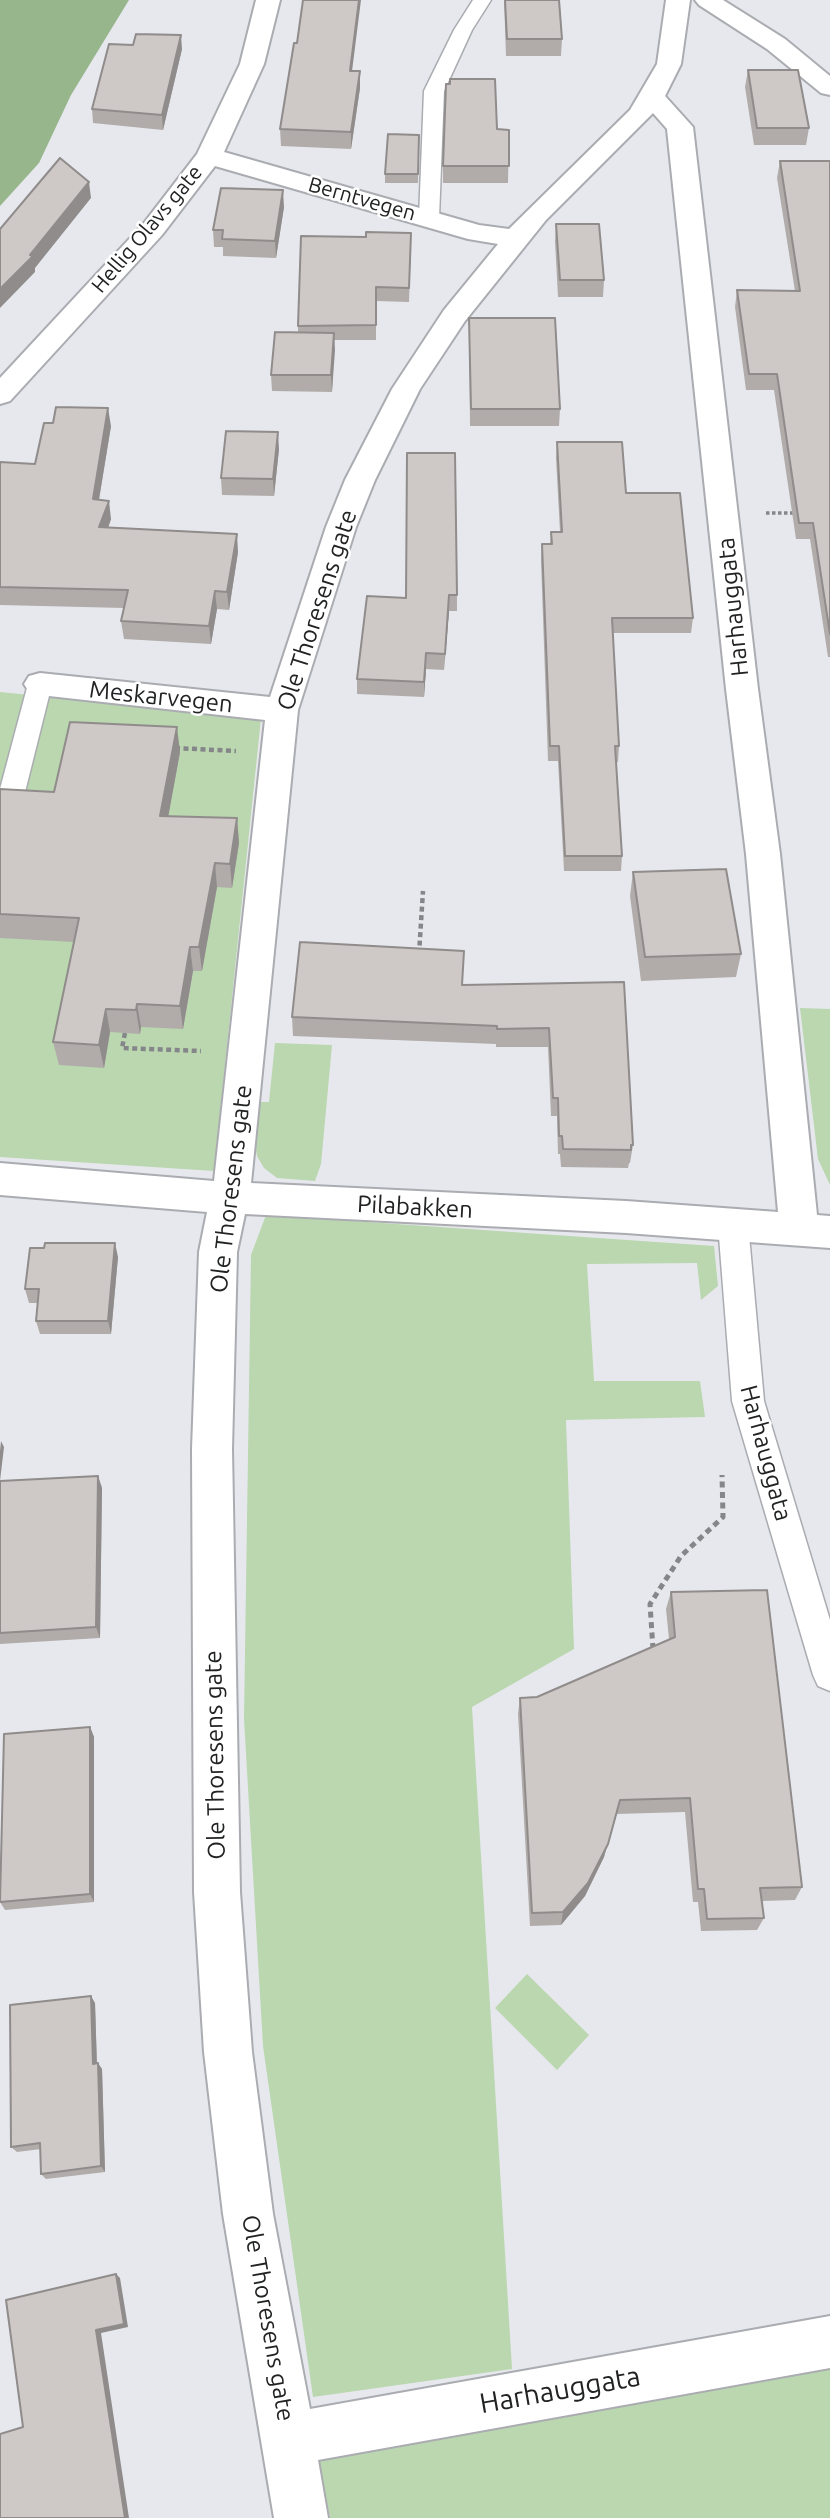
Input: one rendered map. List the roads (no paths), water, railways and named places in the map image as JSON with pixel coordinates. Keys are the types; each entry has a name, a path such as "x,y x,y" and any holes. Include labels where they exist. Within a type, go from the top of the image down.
{"street":[{"name":"Hellig Olavs gate","path":"0,395 153,229 209,156 252,64 268,0"},
{"path":"652,97 669,64 678,0"},
{"path":"707,0 776,44 830,88"},
{"name":"Ole Thoresens gate","path":"301,2518 248,2214 228,2052 217,1892 213,1721 212,1449 218,1252 231,1198 282,710 341,527 380,439 406,390 454,316 516,238 639,115 652,97"},
{"name":"Harhauggata","path":"652,97 680,127 763,854 815,1231"},
{"name":"Berntvegen","path":"209,156 477,233 516,238"},
{"name":"Meskarvegen","path":"40,684 282,710"},
{"name":"Pilabakken","path":"0,1179 231,1198 733,1224 815,1231"},
{"name":"Harhauggata","path":"289,2439 830,2342"}],"lane":[{"path":"429,218 429,154 434,91 482,0"},
{"path":"10,800 40,684"},
{"name":"Harhauggata","path":"733,1224 748,1401 830,1675"}]}
